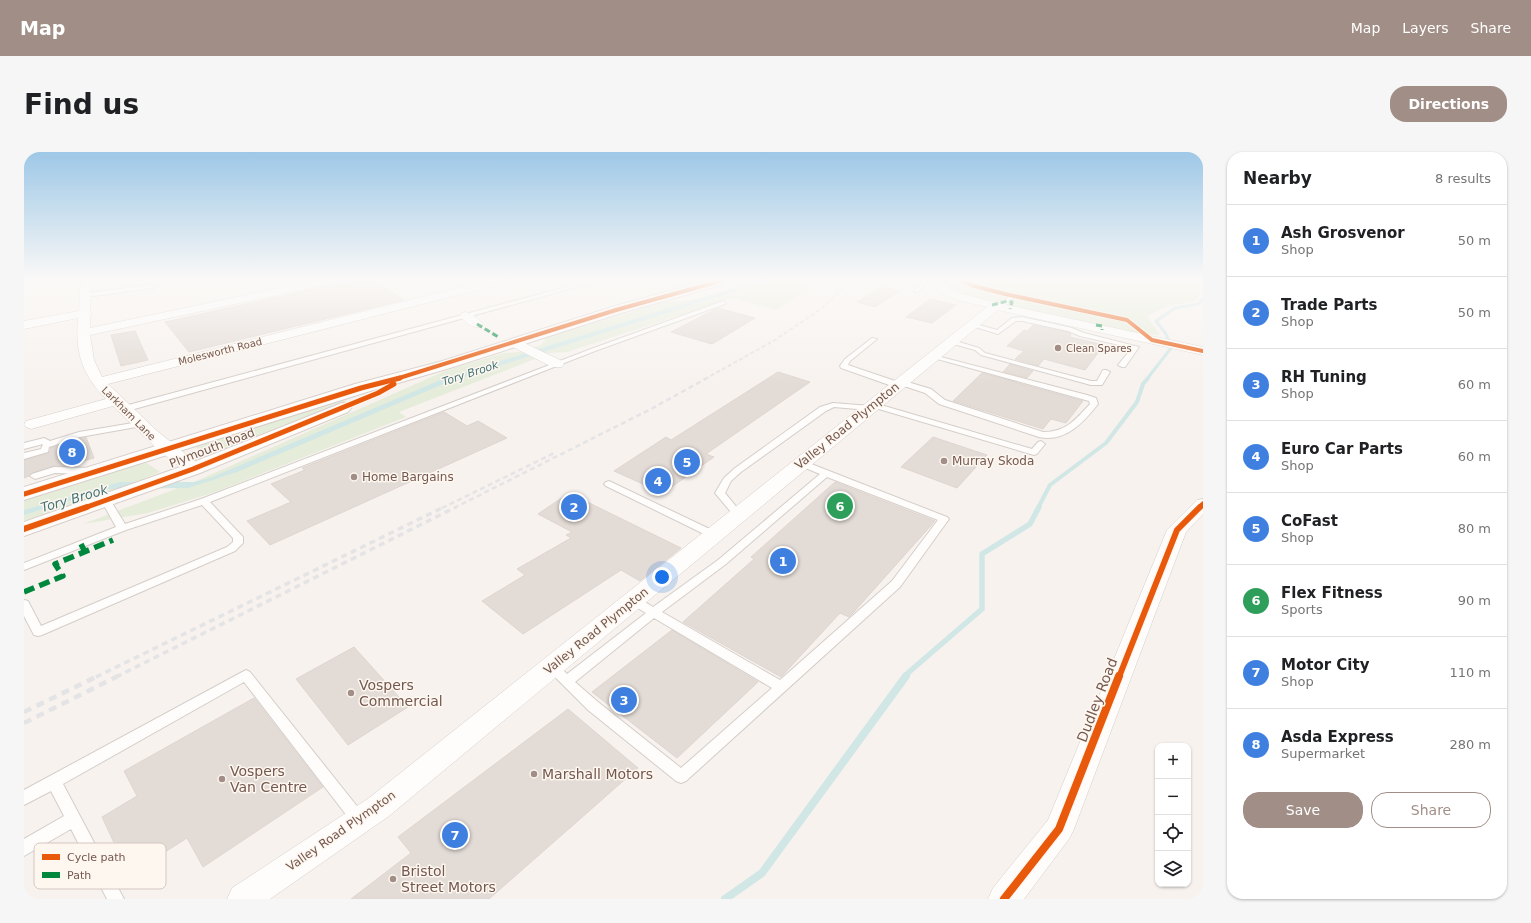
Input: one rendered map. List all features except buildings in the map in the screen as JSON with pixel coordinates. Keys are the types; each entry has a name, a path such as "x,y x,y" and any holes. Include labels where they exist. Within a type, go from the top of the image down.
{"main road":[{"name":"Plymouth Road","path":"24,494 361,388 523,346 581,321 602,315"},
{"name":"Plymouth Road","path":"24,529 193,469 378,393 403,378"}],"street":[{"path":"24,325 76,315"},
{"name":"Larkham Lane","path":"86,315 84,333 87,360 98,382 166,450 193,469"},
{"path":"84,333 170,315"},
{"name":"Molesworth Road","path":"98,382 367,315"},
{"name":"Valley Road Plympton","path":"243,899 379,807 801,463 986,315"},
{"path":"1052,315 1203,351"},
{"path":"466,316 477,324"},
{"path":"523,346 557,364"},
{"path":"31,424 120,405"},
{"name":"Dudley Road","path":"1004,899 1059,829 1177,530 1203,504"}],"lane":[{"path":"120,405 238,377 470,315"},
{"path":"24,566 122,528 204,500 557,364 691,315"},
{"path":"972,325 998,332 1014,319 1022,319 1070,329 1082,335 1136,347 1122,365"},
{"path":"874,340 847,360 844,366 900,384 928,391 937,400 1034,433 1052,436 1059,434 1073,426 1094,404 1093,400 1084,397 933,357"},
{"path":"952,342 977,348 982,354 1091,383 1099,383 1106,372"},
{"path":"738,515 720,494 727,480 738,470 823,409 833,405 872,407 1034,452 1041,444"},
{"path":"24,456 44,450 45,446 50,444 103,429 139,424"},
{"path":"24,446 44,442 50,444"},
{"path":"551,667 593,706 681,777 896,584 944,520 801,463"},
{"path":"35,476 54,470 96,472"},
{"path":"567,682 654,612 722,562 826,473"},
{"path":"609,484 714,535"},
{"path":"114,497 122,528"},
{"path":"24,604 38,632 231,549 238,543 238,538 204,500"},
{"path":"633,600 781,687"},
{"path":"24,798 246,675 359,820"},
{"path":"54,782 87,843"},
{"path":"24,848 74,819"},
{"path":"111,889 116,899"}],"green space":[{"path":"621,315 680,315 567,352 550,353 399,412 406,417 215,492 148,513 83,524 194,482 445,371 503,353 519,352 541,345 546,338"},
{"path":"1049,315 1149,315 1147,316 1160,335 1124,332"},
{"path":"341,399 347,401 214,455 205,454 194,446"},
{"path":"147,463 160,472 119,489 24,521 24,499 139,464"}],"water":[{"name":"Tory Brook","path":"648,315 661,315 448,382 237,472 188,488 107,489 24,515 24,510 120,482 194,482 210,478 443,379"}],"waterway":[{"path":"1165,315 1156,321 1166,334 1169,341"},
{"path":"1147,379 1171,348"},
{"path":"1038,508 1050,485 1106,443 1137,402 1143,384 1148,378"},
{"path":"905,677 982,609 982,554 1030,524 1039,507"},
{"path":"725,899 762,873 906,676"}],"railway":[{"path":"705,379 775,340 812,315"},
{"path":"454,508 651,409 707,378"},
{"path":"442,508 556,452"},
{"path":"96,677 444,507"},
{"path":"24,723 454,508"},
{"path":"24,712 98,676"}],"marked path":[{"path":"477,324 500,338"},
{"path":"1096,325 1102,326 1102,330"},
{"path":"24,592 63,576 55,564 113,540"},
{"path":"81,544 85,552"}],"cycle path":[{"path":"24,494 361,388 444,365 601,315"},
{"path":"1107,315 1127,320 1152,340 1203,351"},
{"path":"24,529 193,469 378,393 394,384"},
{"path":"1004,899 1059,829 1177,530 1203,504"}],"place":[{"name":"Clean Spares","path":"1058,348"},
{"name":"Asda Express","path":"72,452"},
{"name":"Murray Skoda","path":"944,461"},
{"name":"CoFast","path":"687,462"},
{"name":"Home Bargains","path":"354,477"},
{"name":"Euro Car Parts","path":"658,481"},
{"name":"Flex Fitness","path":"840,506"},
{"name":"Trade Parts","path":"574,507"},
{"name":"Ash Grosvenor","path":"783,561"},
{"name":"Vospers Commercial","path":"351,693"},
{"name":"RH Tuning","path":"624,700"},
{"name":"Marshall Motors","path":"534,774"},
{"name":"Vospers Van Centre","path":"222,779"},
{"name":"Motor City","path":"455,835"},
{"name":"Bristol Street Motors","path":"393,879"}]}
